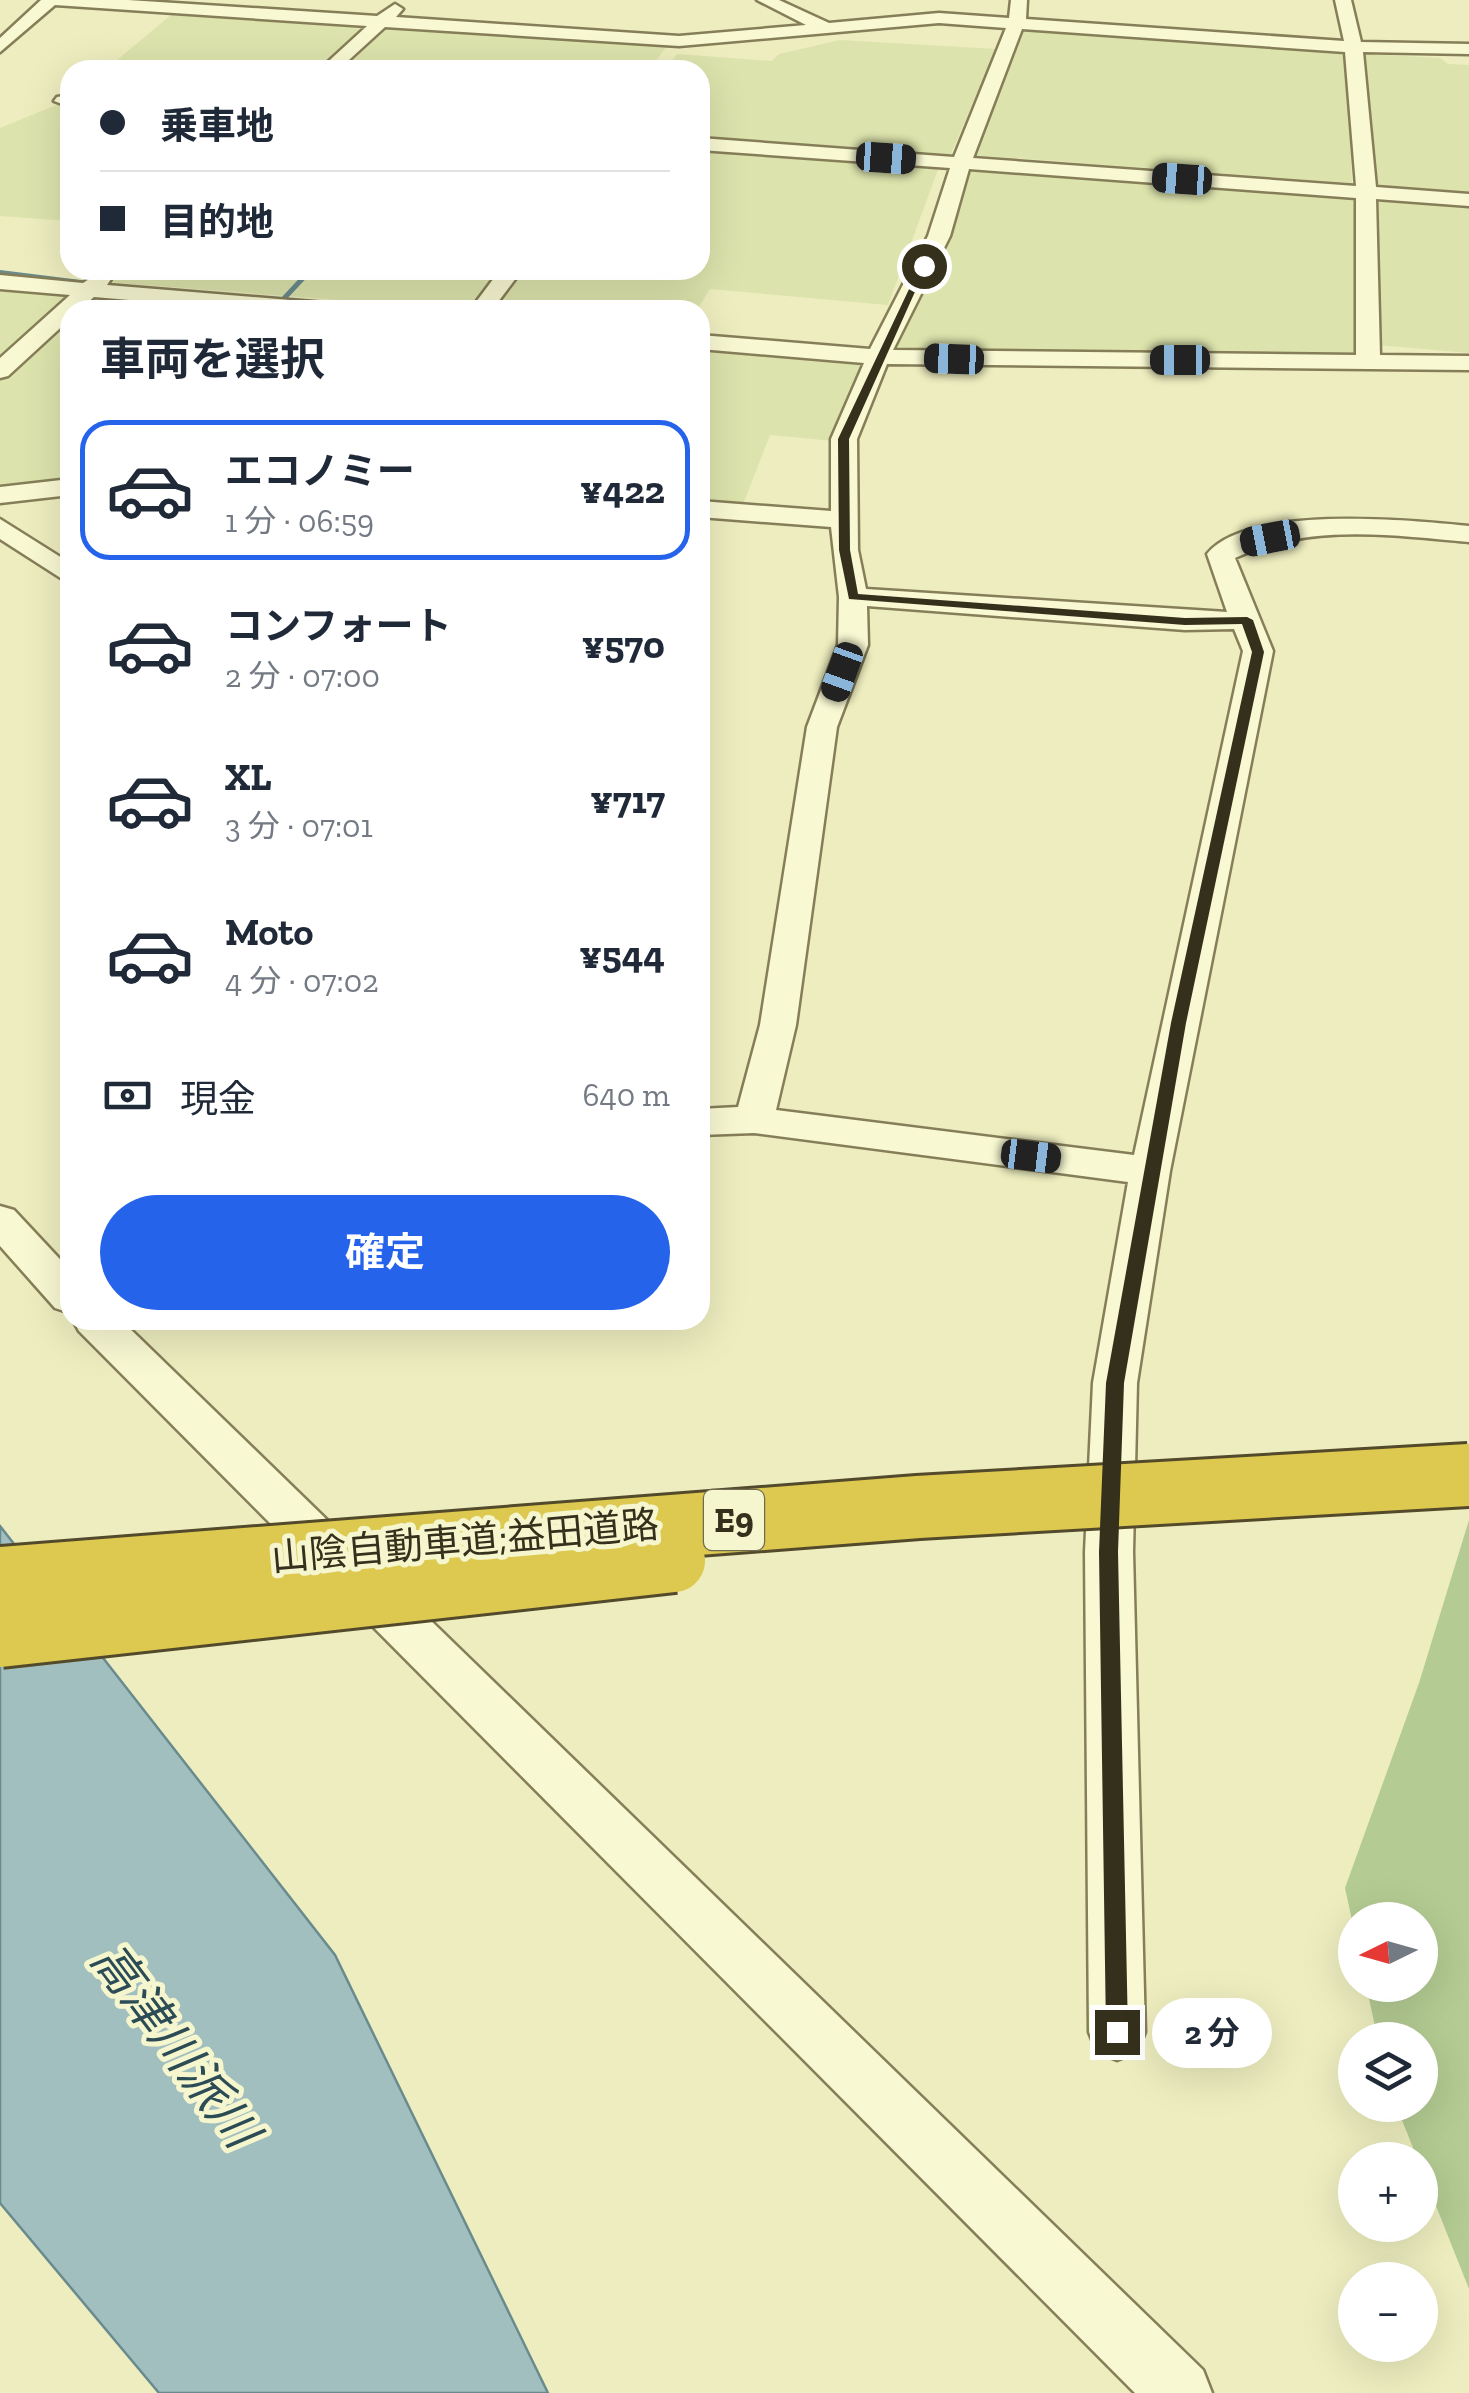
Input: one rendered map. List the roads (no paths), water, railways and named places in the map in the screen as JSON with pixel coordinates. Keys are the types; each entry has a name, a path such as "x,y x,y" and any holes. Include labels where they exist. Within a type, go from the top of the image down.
{"highway":[{"name":"山陰自動車道;益田道路","path":"0,1578 812,1514 1200,1487 1469,1474"},
{"name":"山陰自動車道;益田道路","path":"0,1604 1205,1513 1469,1503"},
{"path":"0,1636 881,1538"}],"street":[{"path":"0,46 52,0 384,19 673,48 823,26 939,18 1352,47 1469,50"},
{"path":"339,60 405,0"},
{"path":"765,0 823,26"},
{"path":"754,1120 778,1025 822,727 852,645 853,597 844,550 844,439 878,357 939,236 961,164 1016,21 1019,0"},
{"path":"1344,0 1365,192 1368,362"},
{"path":"710,145 1469,200"},
{"path":"78,300 100,280"},
{"path":"0,282 208,300"},
{"path":"0,371 60,316"},
{"path":"710,343 878,357 1469,363"},
{"path":"0,495 60,488"},
{"path":"710,511 846,520"},
{"path":"1117,2032 1108,1552 1115,1383 1150,1171 1258,652 1224,572 1221,554 1239,544 1334,526 1469,534"},
{"path":"0,527 60,569"},
{"path":"853,597 1185,621 1247,620"},
{"path":"710,1122 754,1120 1150,1171"},
{"path":"0,1220 60,1285"},
{"path":"104,1330 1180,2393"}],"water":[{"name":"高津川派川","path":"0,1526 335,1955 548,2393 159,2393 0,2203"}],"waterway":[{"path":"0,272 60,279"},
{"path":"65,280 97,284"},
{"path":"283,300 302,280"},
{"path":"272,299 283,300"}]}
